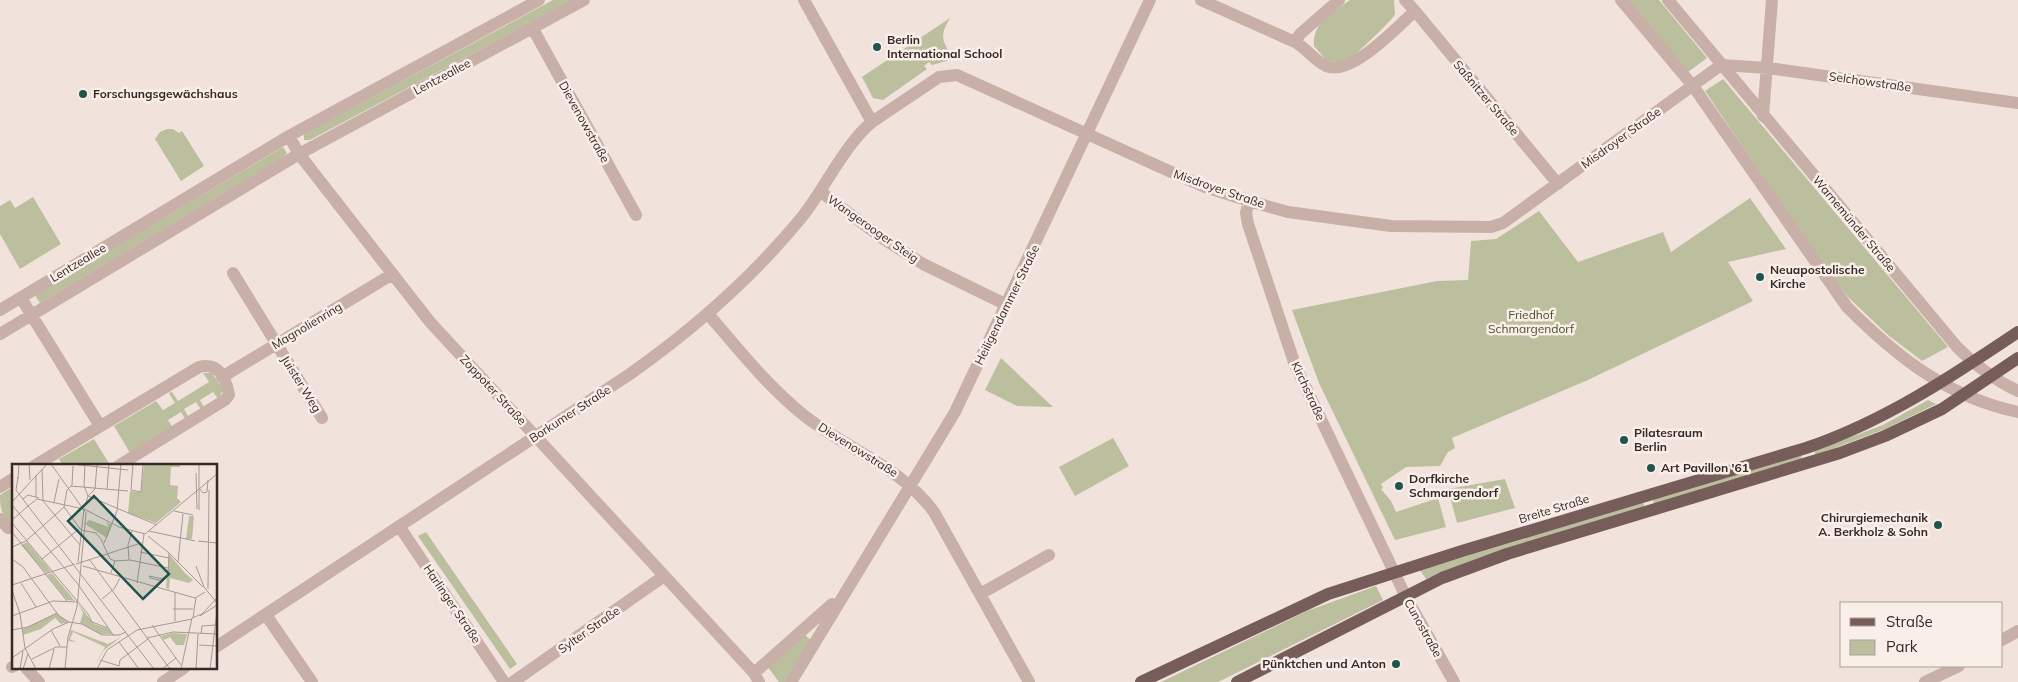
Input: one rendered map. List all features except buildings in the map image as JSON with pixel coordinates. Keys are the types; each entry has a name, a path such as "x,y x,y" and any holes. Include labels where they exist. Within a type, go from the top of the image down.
{"main road":[{"name":"Breite Straße","path":"1141,682 1328,594 1394,572 1831,440 1890,412 1972,363 2018,332"},
{"path":"1237,682 1442,578 1507,554 1840,453 1939,411 2018,358"}],"street":[{"name":"Lentzeallee","path":"0,310 289,136 539,0"},
{"name":"Lentzeallee","path":"0,334 299,154 584,0"},
{"path":"804,0 872,122"},
{"name":"Heiligendammer Straße","path":"791,682 840,598 955,412 1088,135 1150,0"},
{"path":"1201,0 1295,42 1306,48 1326,66 1346,66 1356,62 1415,12"},
{"path":"1295,42 1300,34 1339,0"},
{"name":"Saßnitzer Straße","path":"1405,0 1558,184"},
{"path":"1621,0 1693,86 1847,307 1899,356 1917,370 1994,406 2018,412"},
{"name":"Warnemünder Straße","path":"1668,0 1957,347 1972,363 1992,377 2018,391"},
{"path":"1763,116 1772,0"},
{"name":"Dievenowstraße","path":"533,29 636,215"},
{"path":"1693,86 1721,65"},
{"name":"Selchowstraße","path":"1721,65 1768,68 2018,103"},
{"name":"Misdroyer Straße","path":"872,122 939,77 958,75 1205,187 1249,201 1288,212 1399,227 1491,227 1502,223 1558,184 1693,86"},
{"name":"Borkumer Straße","path":"218,646 638,368 709,315 764,261 821,192 862,131 872,122"},
{"path":"289,136 299,154"},
{"name":"Zoppoter Straße","path":"299,154 430,322 537,436 757,678"},
{"name":"Wangerooger Steig","path":"821,192 882,238 922,264 1007,305"},
{"name":"Kirchstraße","path":"1249,201 1246,213 1248,224 1295,365 1394,572"},
{"name":"Juister Weg","path":"233,273 322,418"},
{"name":"Magnolienring","path":"222,377 392,275"},
{"path":"21,298 100,426"},
{"name":"Dievenowstraße","path":"709,315 763,376 795,407 820,427 893,471 910,485 934,512 1029,682"},
{"path":"37,464 199,368 208,365 215,367 222,377 228,395 219,406 121,464"},
{"path":"0,487 12,479"},
{"path":"0,519 8,528 12,527"},
{"name":"Harlinger Straße","path":"399,526 504,682"},
{"path":"980,594 1049,555"},
{"name":"Cunostraße","path":"1394,572 1454,682"},
{"name":"Sylter Straße","path":"514,682 664,576"},
{"name":"Heiligendammer Straße","path":"757,678 840,598"},
{"path":"266,615 312,682"},
{"path":"2003,639 2018,631"},
{"path":"1925,682 1957,667"},
{"path":"28,670 39,682"},
{"path":"163,682 181,670"}],"green space":[{"path":"553,0 573,0 310,140 304,140 304,134"},
{"path":"1350,0 1394,0 1395,14 1380,31 1347,61 1327,61 1314,46 1316,31 1325,19"},
{"path":"1628,0 1659,0 1707,58 1688,72"},
{"path":"950,18 944,30 943,39 954,59 932,65 929,62 924,66 927,69 883,100 873,98 862,77"},
{"path":"1723,79 1948,347 1922,361 1888,335 1849,298 1825,268 1705,91"},
{"path":"173,129 179,133 182,131 204,166 181,181 155,139 160,132"},
{"path":"283,147 287,153 283,157 40,303 35,295"},
{"path":"33,197 61,244 20,269 0,234 0,206 10,200 15,208"},
{"name":"Friedhof Schmargendorf","path":"1750,198 1786,249 1728,262 1753,301 1588,380 1452,438 1455,448 1448,452 1440,466 1406,467 1381,484 1383,488 1381,489 1391,501 1396,512 1438,498 1446,527 1395,540 1319,383 1292,310 1437,281 1468,280 1471,241 1496,239 1539,211 1578,262 1663,232 1671,252"},
{"path":"1001,358 1053,407 1017,406 985,390"},
{"path":"203,373 212,373 223,389 219,400 213,392 200,400 205,409 202,411 196,402 184,409 189,418 186,420 181,412 168,420 173,428 130,453 114,426 156,401 163,410 175,403 169,393 172,392 178,401 209,382"},
{"path":"1928,400 1936,404 1885,429 1816,455 1814,451 1883,425"},
{"path":"1113,438 1129,466 1075,496 1059,467"},
{"path":"94,439 109,464 62,464 59,459"},
{"path":"1801,455 1802,459 1654,504 1653,500"},
{"path":"1505,479 1515,508 1457,523 1448,489"},
{"path":"12,487 12,523 5,518 2,511 0,495"},
{"path":"1643,503 1645,507 1484,556 1426,579 1420,570"},
{"path":"426,532 517,664 510,669 418,536"},
{"path":"1376,586 1383,600 1218,682 1161,682 1307,611"},
{"path":"803,633 812,641 786,682 779,682 767,666"}],"place":[{"name":"Berlin International School","path":"877,47"},
{"name":"Forschungsgewächshaus","path":"83,94"},
{"name":"Neuapostolische Kirche","path":"1760,277"},
{"name":"Pilatesraum Berlin","path":"1624,440"},
{"name":"Art Pavillon '61","path":"1651,468"},
{"name":"Dorfkirche Schmargendorf","path":"1399,486"},
{"name":"Chirurgiemechanik A. Berkholz & Sohn","path":"1938,525"},
{"name":"Pünktchen und Anton","path":"1396,664"}]}
